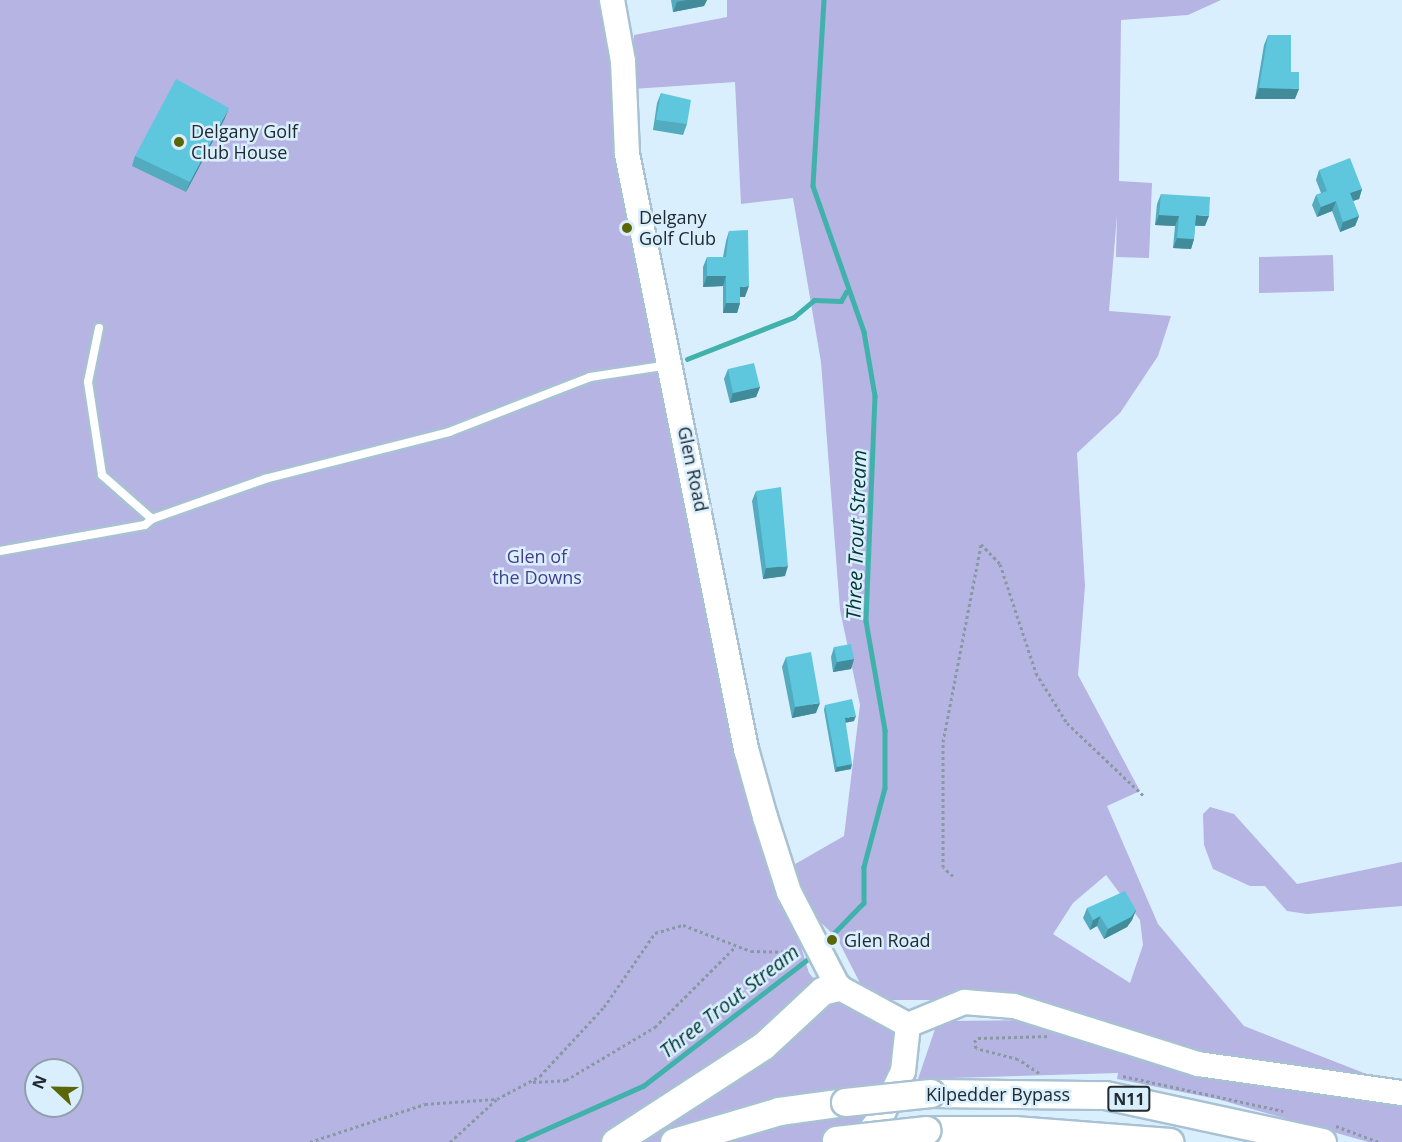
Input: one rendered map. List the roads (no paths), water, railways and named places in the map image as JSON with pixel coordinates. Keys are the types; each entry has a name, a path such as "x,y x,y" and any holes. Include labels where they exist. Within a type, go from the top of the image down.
{"highway":[{"path":"615,1142 763,1046 822,991 838,987"},
{"name":"Kilpedder Bypass","path":"674,1142 779,1111 932,1093 1105,1095 1327,1133"},
{"name":"Kilpedder Bypass","path":"840,1141 926,1130 1014,1130 1170,1142"}],"main road":[{"name":"Glen Road","path":"612,0 622,61 627,154 672,365 746,749 789,892 816,949 838,987"},
{"path":"838,987 908,1025"},
{"path":"908,1025 964,1002 1014,1006 1198,1064 1402,1093"},
{"path":"840,1141 881,1117 903,1071 908,1025"}],"lane":[{"path":"99,328 88,382 102,474 152,519"},
{"path":"0,551 145,525 152,519 265,479 449,432 590,377 672,365"}],"waterway":[{"name":"Three Trout Stream","path":"824,0 813,186 864,332 875,396 866,621 885,730 885,788 864,867 864,903 825,943"},
{"path":"687,359 794,317 814,300 841,301 846,292"},
{"name":"Three Trout Stream","path":"517,1142 643,1086 813,955"}],"place":[{"name":"Delgany Golf Club House","path":"179,142"},
{"name":"Delgany Golf Club","path":"627,228"},
{"name":"Glen Road","path":"832,940"}],"park label":[{"name":"Glen of the Downs","path":"537,567"}]}
